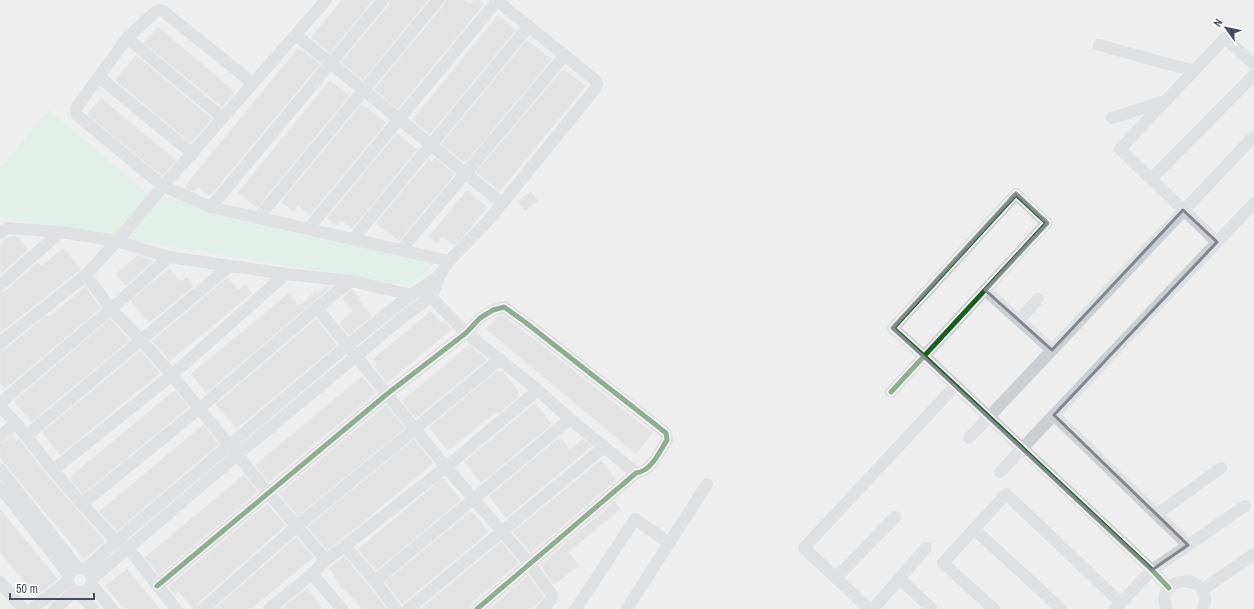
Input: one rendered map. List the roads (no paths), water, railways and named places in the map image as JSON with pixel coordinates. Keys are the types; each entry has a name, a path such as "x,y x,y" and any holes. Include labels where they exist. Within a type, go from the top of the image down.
{"street":[{"path":"0,344 86,275 326,0"},
{"path":"211,207 383,0"},
{"path":"258,218 438,0"},
{"path":"55,609 116,541 348,344 398,304 439,276 450,261 487,222 597,86 596,81 497,0 308,229"},
{"path":"253,83 164,11 159,10 127,38 76,108 77,115 163,186 211,207 450,261"},
{"path":"353,239 529,26"},
{"path":"296,35 502,203"},
{"path":"127,38 224,118"},
{"path":"1217,242 1120,149 1225,38 1254,64"},
{"path":"1099,45 1194,71"},
{"path":"401,250 565,55"},
{"path":"1151,179 1254,75"},
{"path":"99,77 193,154"},
{"path":"1112,118 1166,101"},
{"path":"969,438 1254,136"},
{"path":"891,392 924,356 1047,223 1016,194 894,328 924,356 988,417 1152,570 1169,588"},
{"path":"1000,472 1254,203"},
{"path":"0,233 7,228 60,232 117,241 169,256 286,274 351,281 416,292 431,297 466,333 538,390 570,419 636,473"},
{"path":"0,285 60,232"},
{"path":"169,256 0,405 82,504 116,541 128,548 176,609"},
{"path":"26,436 230,266"},
{"path":"53,470 172,375 286,274"},
{"path":"86,275 111,308 172,375 269,494 326,560"},
{"path":"32,609 80,580 128,548 406,314 431,297 436,290 439,276"},
{"path":"82,504 200,408 317,308 351,281"},
{"path":"985,290 1052,350"},
{"path":"1019,320 1038,299"},
{"path":"398,304 406,314"},
{"path":"317,308 348,344 446,466 530,564 552,595 551,600 542,609"},
{"path":"157,586 387,394 466,333 480,318 493,310 506,308 666,433 667,440 648,468 642,472 636,473 476,609"},
{"path":"203,609 297,526 500,359"},
{"path":"869,609 804,548 955,386"},
{"path":"269,609 312,574 326,560 346,546 446,466 538,390"},
{"path":"1054,415 1188,545"},
{"path":"375,581 570,419"},
{"path":"0,436 16,423"},
{"path":"408,609 604,447"},
{"path":"1157,514 1221,468"},
{"path":"0,469 80,580 93,609"},
{"path":"627,609 707,484"},
{"path":"0,487 80,580 112,609"},
{"path":"994,609 943,563 1006,494 1118,606 1152,570 1245,506"},
{"path":"836,578 894,517"},
{"path":"576,609 636,519 668,543"},
{"path":"974,529 1061,609"},
{"path":"346,546 396,609"},
{"path":"873,609 926,548"},
{"path":"1202,590 1254,554"},
{"path":"312,574 338,608"},
{"path":"899,578 932,609"},
{"path":"1166,609 1165,600 1169,588 1173,584 1186,581 1198,585 1202,590 1205,601 1203,609"},
{"path":"0,582 23,609"}]}
